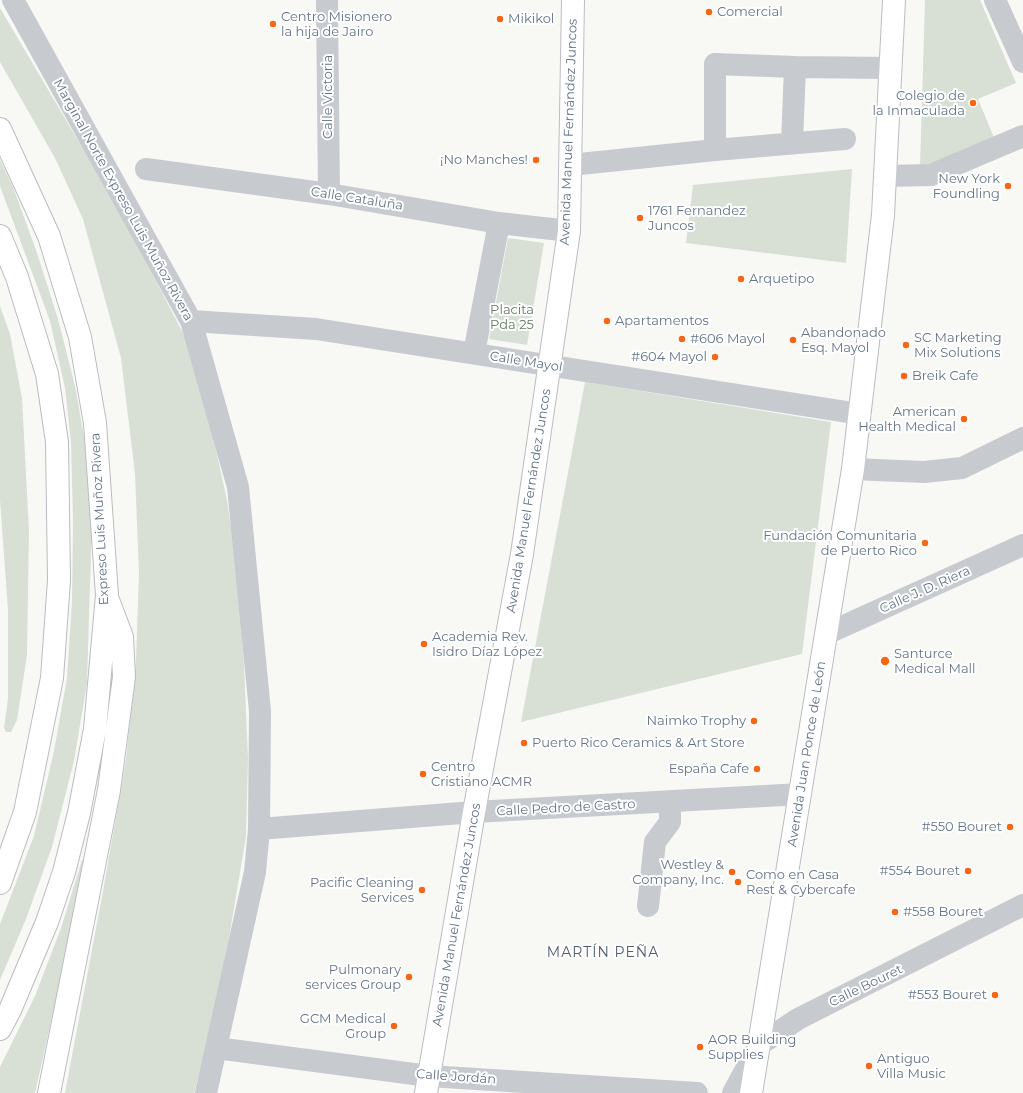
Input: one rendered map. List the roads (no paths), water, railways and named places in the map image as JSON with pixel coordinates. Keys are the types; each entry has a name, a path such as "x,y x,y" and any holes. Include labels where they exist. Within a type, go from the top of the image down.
{"main road":[{"name":"Avenida Manuel Fernández Juncos","path":"428,1085 474,812 522,554 569,231 573,0"},
{"name":"Avenida Juan Ponce de León","path":"751,1093 853,470 883,215 894,0"},
{"name":"Expreso Luis Muñoz Rivera","path":"0,129 50,236 80,337 95,423 103,521 106,595 95,729 79,813 64,872 47,922 10,1010 0,1029"},
{"path":"0,236 17,277 47,374 57,442 59,564 52,678 25,812 0,883"},
{"path":"49,1093 109,790 124,677 122,637 106,595"}],"street":[{"name":"Marginal Norte Expreso Luis Muñoz Rivera","path":"13,0 191,321 238,487 260,711 259,829 255,872 206,1093"},
{"name":"Calle Victoria","path":"327,0 329,194"},
{"path":"995,0 1023,62"},
{"path":"715,150 715,64 795,68 891,68"},
{"path":"792,143 795,68"},
{"path":"885,176 931,175 1023,136"},
{"path":"570,165 715,150 845,139"},
{"name":"Calle Cataluña","path":"146,169 329,194 499,223 569,231"},
{"path":"474,353 499,223"},
{"name":"Calle Mayol","path":"191,321 316,329 860,414"},
{"path":"853,470 924,472 962,468 1023,438"},
{"name":"Calle J. D. Riera","path":"826,634 1023,545"},
{"name":"Calle Pedro de Castro","path":"259,829 474,812 670,803 801,794"},
{"path":"648,906 655,842 670,822 670,803"},
{"name":"Calle Bouret","path":"733,1093 759,1045 798,1019 1023,905"},
{"name":"Calle Jordán","path":"216,1048 428,1085 697,1093"}],"place":[{"name":"Comercial","path":"709,12"},
{"name":"Mikikol","path":"500,19"},
{"name":"Centro Misionero la hija de Jairo","path":"273,24"},
{"name":"Colegio de la Inmaculada","path":"973,103"},
{"name":"¡No Manches!","path":"536,160"},
{"name":"New York Foundling","path":"1008,186"},
{"name":"1761 Fernandez Juncos","path":"640,218"},
{"name":"Arquetipo","path":"741,279"},
{"name":"Apartamentos","path":"607,321"},
{"name":"#606 Mayol","path":"682,339"},
{"name":"Abandonado Esq. Mayol","path":"793,340"},
{"name":"SC Marketing Mix Solutions","path":"906,345"},
{"name":"#604 Mayol","path":"715,357"},
{"name":"Breik Cafe","path":"904,376"},
{"name":"American Health Medical","path":"964,419"},
{"name":"Fundación Comunitaria de Puerto Rico","path":"925,543"},
{"name":"Academia Rev. Isidro Díaz López","path":"424,644"},
{"name":"Santurce Medical Mall","path":"885,661"},
{"name":"Naimko Trophy","path":"754,721"},
{"name":"Puerto Rico Ceramics & Art Store","path":"524,743"},
{"name":"España Cafe","path":"757,769"},
{"name":"Centro Cristiano ACMR","path":"423,774"},
{"name":"#550 Bouret","path":"1010,827"},
{"name":"#554 Bouret","path":"968,871"},
{"name":"Westley & Company, Inc.","path":"732,872"},
{"name":"Como en Casa Rest & Cybercafe","path":"738,882"},
{"name":"Pacific Cleaning Services","path":"422,890"},
{"name":"#558 Bouret","path":"895,912"},
{"name":"Pulmonary services Group","path":"409,977"},
{"name":"#553 Bouret","path":"995,995"},
{"name":"GCM Medical Group","path":"394,1026"},
{"name":"AOR Building Supplies","path":"700,1047"},
{"name":"Antiguo Villa Music","path":"869,1066"}],"district":[{"name":"MARTÍN PEÑA","path":"603,953"}],"park label":[{"name":"Placita Pda 25","path":"512,318"}]}
